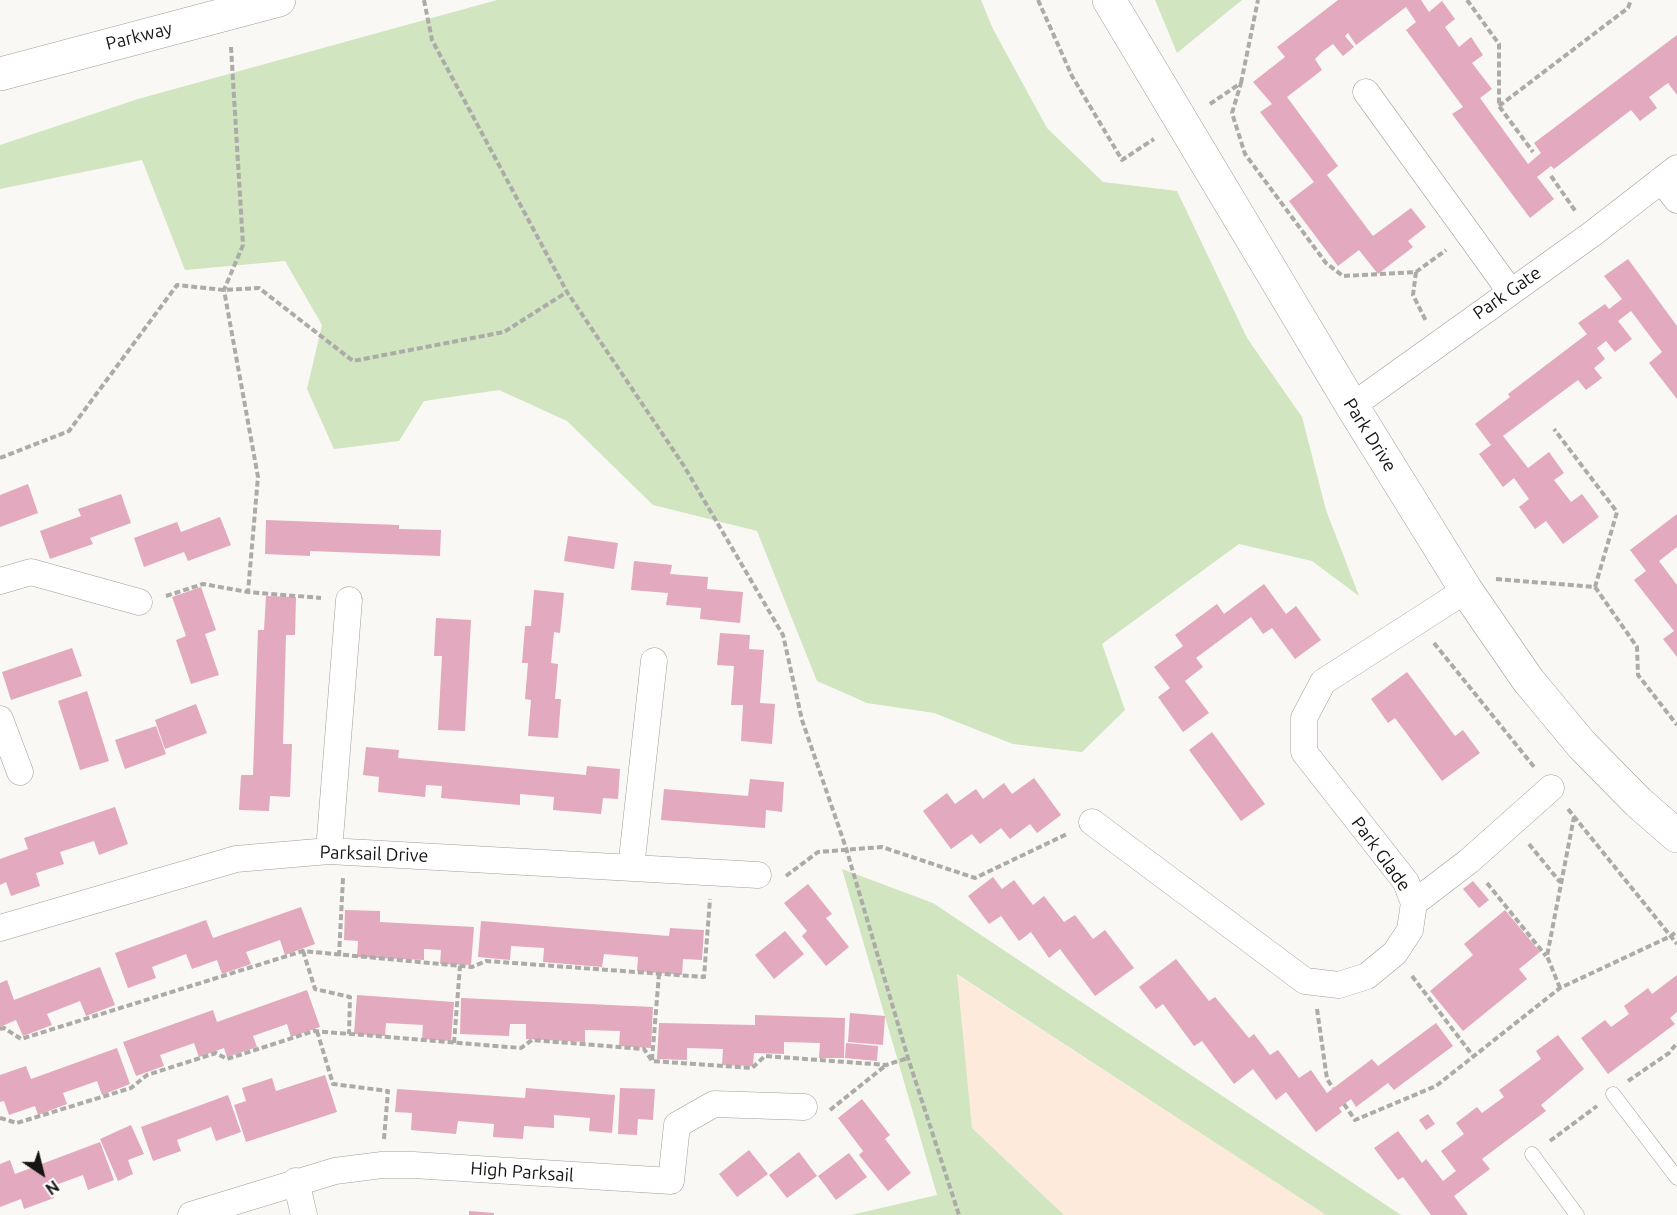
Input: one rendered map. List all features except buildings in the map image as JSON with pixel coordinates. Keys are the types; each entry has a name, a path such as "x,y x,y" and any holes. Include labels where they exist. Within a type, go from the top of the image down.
{"street":[{"name":"Parkway","path":"0,74 279,0"},
{"name":"Park Drive","path":"1109,0 1352,406 1466,591 1528,680 1582,745 1638,802 1677,836"},
{"path":"1366,92 1510,291"},
{"name":"Park Gate","path":"1352,406 1592,234 1669,174 1677,200"},
{"path":"0,581 31,572 139,602"},
{"name":"Park Glade","path":"1092,822 1305,981 1338,985 1367,976 1395,953 1410,930 1414,903 1406,882 1304,752 1304,718 1323,682 1466,591"},
{"path":"336,851 349,600"},
{"path":"631,868 654,661"},
{"path":"0,719 20,772"},
{"path":"1414,903 1469,861 1551,788"},
{"name":"Parksail Drive","path":"0,928 236,858 336,851 756,875"},
{"name":"High Parksail","path":"191,1215 296,1181 335,1171 382,1165 671,1181 677,1125 714,1104 804,1107"},
{"path":"296,1181 304,1215"}],"lane":[{"path":"1613,1094 1677,1178"},
{"path":"1532,1154 1577,1215"}],"path":[{"path":"424,0 432,40 567,292 684,466 783,635 802,720 846,848 908,1058 958,1215"},
{"path":"1038,0 1072,76 1122,160 1154,140"},
{"path":"1258,0 1241,82 1232,113 1245,154 1326,263 1343,276 1416,272 1468,234"},
{"path":"1467,0 1499,44 1499,106 1533,152"},
{"path":"1499,106 1628,8 1631,0"},
{"path":"229,13 243,245 224,290 258,477 249,592"},
{"path":"1210,104 1241,82"},
{"path":"1551,176 1592,234"},
{"path":"1416,272 1413,295 1440,341"},
{"path":"0,458 69,431 177,285 224,290 259,288 353,362 504,332 567,292"},
{"path":"1554,429 1617,512 1595,587"},
{"path":"1466,591 1488,578 1595,587"},
{"path":"139,602 158,599 203,584 249,592 349,600"},
{"path":"1595,587 1637,647 1638,675 1677,725"},
{"path":"1547,956 1574,816"},
{"path":"756,875 770,888 818,852 846,848 882,847 975,878 1092,822"},
{"path":"1512,823 1560,883"},
{"path":"336,851 339,956"},
{"path":"1469,861 1547,956 1560,988"},
{"path":"0,1029 4,1028 21,1040 303,951 472,967 486,961 704,977 712,872"},
{"path":"1344,1104 1355,1120 1436,1086 1560,988 1671,936 1677,931"},
{"path":"303,951 315,988 350,997 349,1034"},
{"path":"1395,953 1473,1056"},
{"path":"454,1043 460,966"},
{"path":"652,1061 659,974"},
{"path":"1313,982 1327,1079 1333,1088"},
{"path":"0,1118 17,1123 131,1088 147,1075 216,1053 227,1059 317,1031 521,1048 532,1040 644,1049 652,1061"},
{"path":"317,1031 333,1084 388,1091 382,1165"},
{"path":"652,1061 752,1068 765,1056 886,1065"},
{"path":"804,1107 831,1110 886,1065 908,1058"}],"shaded area":[{"path":"956,974 1326,1215 1064,1215 972,1128"}],"green space":[{"path":"497,0 981,0 993,29 1047,128 1103,182 1177,191 1247,338 1302,417 1326,510 1359,596 1312,561 1239,544 1102,644 1125,710 1082,752 1013,744 934,713 867,703 817,681 757,531 653,505 567,421 499,390 424,401 399,441 334,449 307,389 322,325 285,261 185,270 142,160 0,189 0,145 138,99"},
{"path":"1155,0 1242,0 1177,53"},
{"path":"842,869 933,903 1401,1215 1326,1215 957,974 972,1128 1064,1215 851,1215 937,1195"}]}
